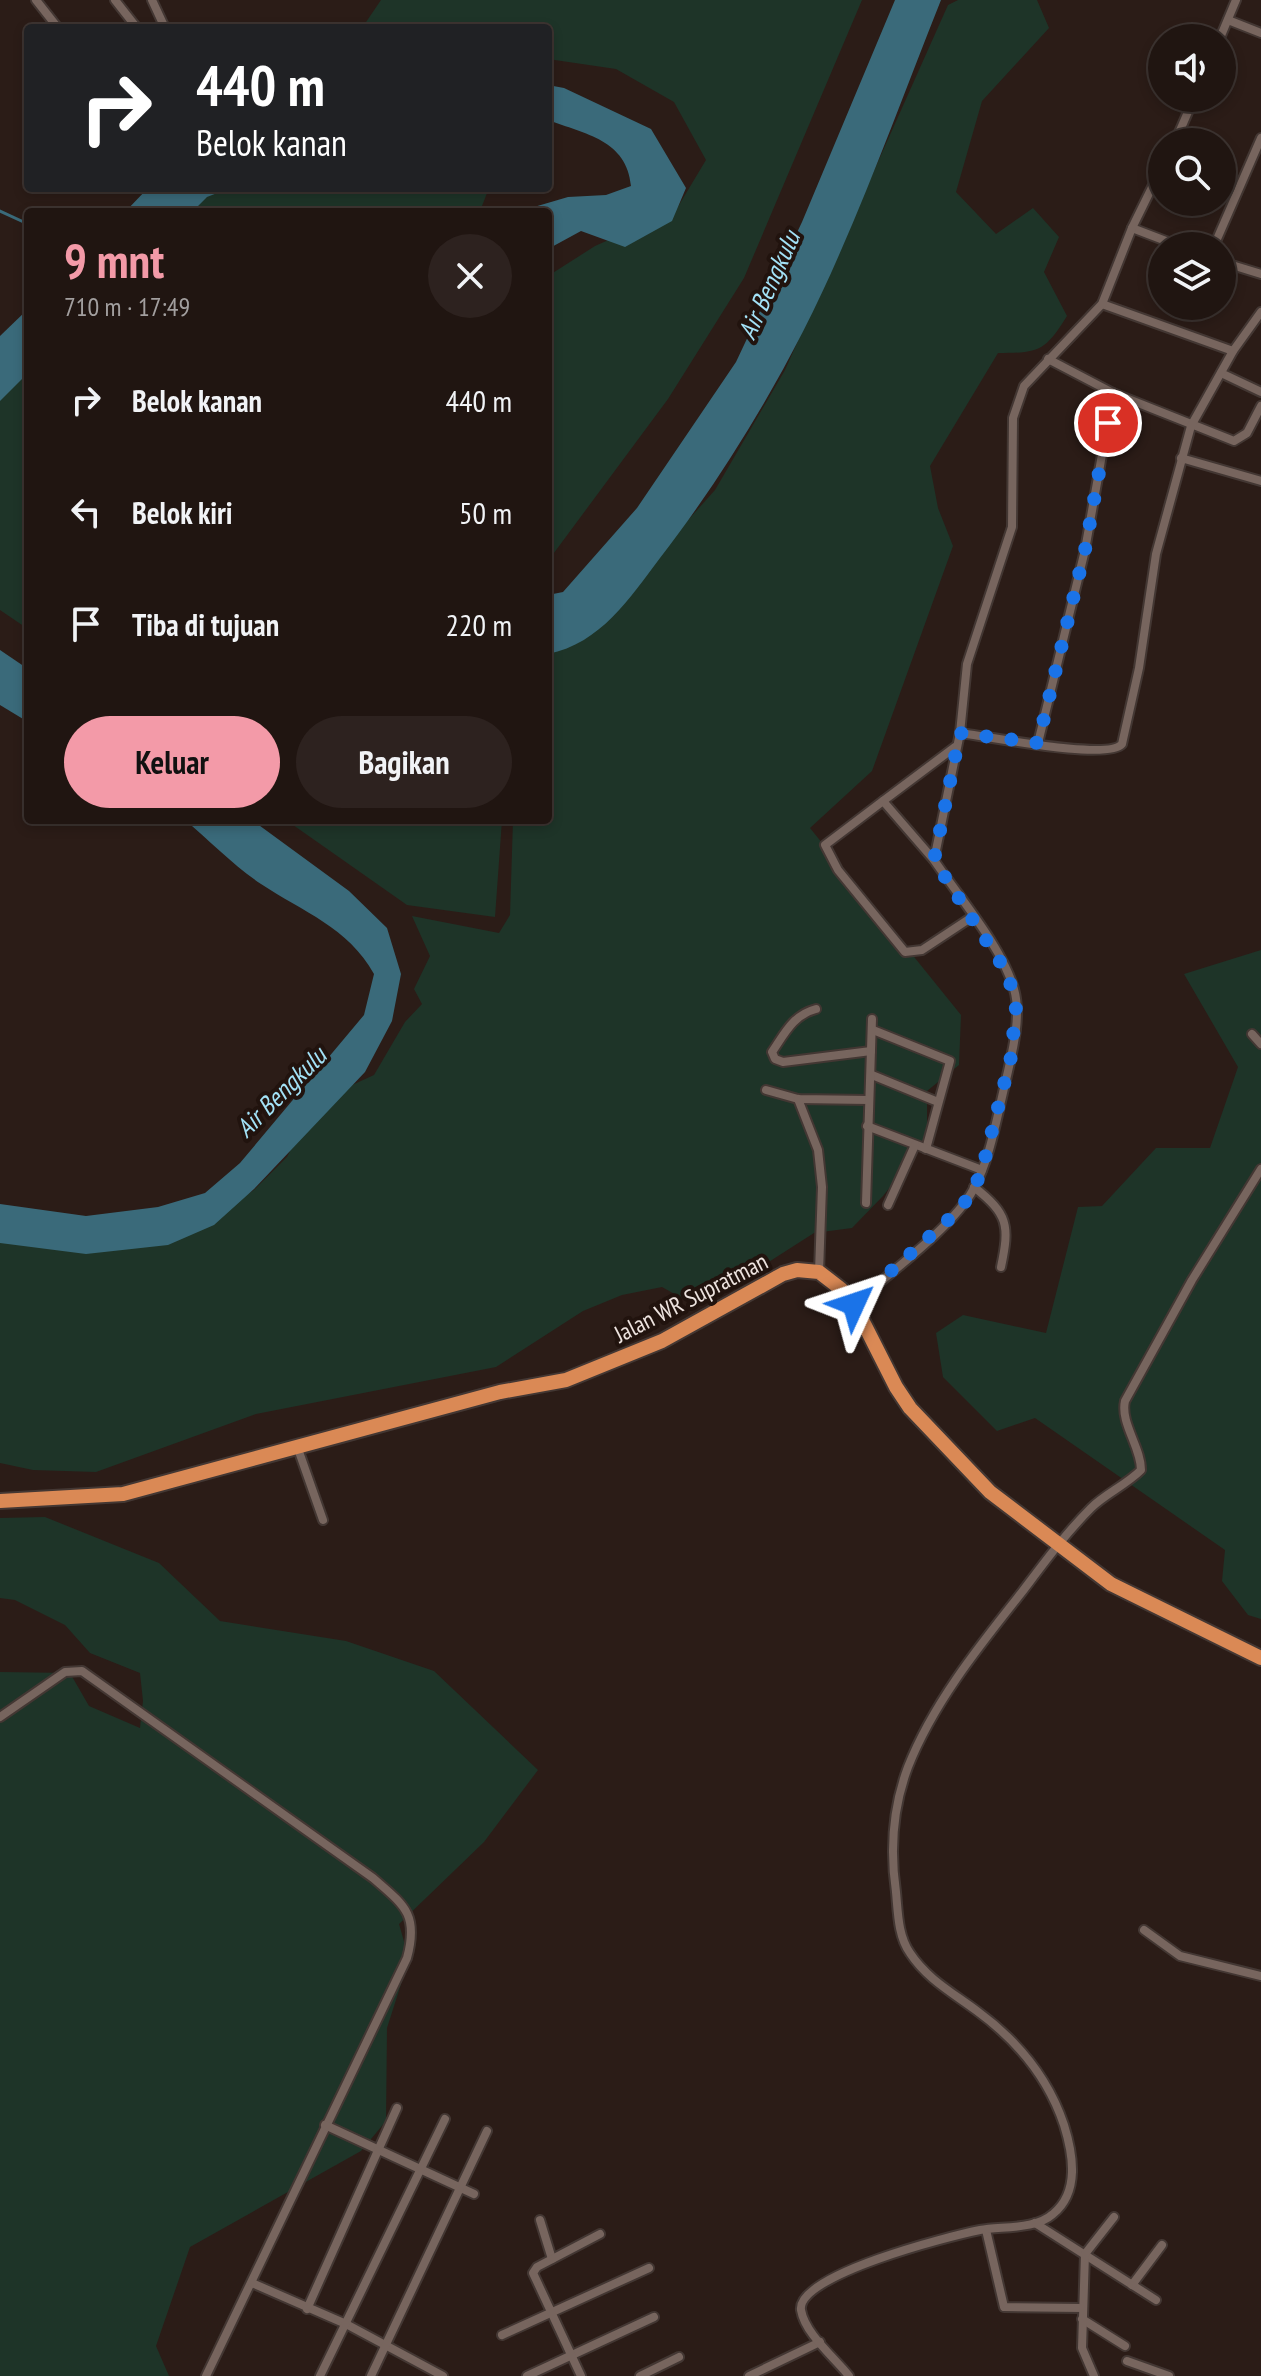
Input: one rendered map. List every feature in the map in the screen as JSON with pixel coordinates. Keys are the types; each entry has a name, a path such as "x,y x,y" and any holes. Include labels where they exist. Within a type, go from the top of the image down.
{"highway":[{"name":"Jalan WR Supratman","path":"0,1501 123,1494 500,1392 566,1380 662,1341 783,1274 797,1270 819,1272"},
{"path":"819,1272 854,1304 896,1387 927,1429 990,1492 1111,1584 1261,1658"}],"street":[{"path":"36,0 55,24"},
{"path":"115,0 134,24"},
{"path":"152,0 163,24"},
{"path":"1226,24 1236,0"},
{"path":"1228,20 1261,33"},
{"path":"1220,232 1261,138"},
{"path":"934,860 960,733 974,633 1012,527 1015,409 1024,386 1102,304 1148,195"},
{"path":"1132,228 1148,234"},
{"path":"1236,266 1261,274"},
{"path":"1102,304 1233,351"},
{"path":"960,733 1106,751 1122,744 1139,668 1156,554 1191,426 1233,351 1261,312"},
{"path":"1048,359 1113,393 1234,441 1241,439 1261,406"},
{"path":"1221,373 1261,392"},
{"path":"1038,743 1085,550 1113,393"},
{"path":"1181,458 1261,481"},
{"path":"956,747 825,845 838,870 905,952 922,950 972,917"},
{"path":"854,1304 957,1212 974,1187 982,1170 1011,1057 1015,992 999,957 934,860 883,801"},
{"path":"816,1009 804,1012 792,1022 772,1052 775,1059 783,1062 871,1051"},
{"path":"866,1203 872,1019"},
{"path":"873,1030 949,1059 926,1149"},
{"path":"1252,1034 1261,1044"},
{"path":"872,1075 938,1102"},
{"path":"766,1090 798,1099 869,1100"},
{"path":"798,1099 818,1150 822,1187 819,1272"},
{"path":"867,1126 982,1170"},
{"path":"888,1205 915,1145"},
{"path":"849,2376 820,2342 801,2312 806,2294 865,2264 986,2230 1035,2223 1053,2215 1061,2205 1071,2180 1073,2160 1057,2103 1028,2056 1008,2035 932,1978 911,1954 901,1930 893,1845 896,1813 907,1768 927,1727 978,1647 1058,1545 1093,1506 1141,1470 1135,1438 1123,1409 1125,1401 1192,1280 1261,1169"},
{"path":"974,1187 1003,1215 1006,1241 1001,1267"},
{"path":"296,1446 323,1520"},
{"path":"0,1717 13,1712 65,1672 82,1671 330,1846 403,1905 410,1917 412,1930 407,1958 206,2376"},
{"path":"1144,1930 1180,1956 1261,1976"},
{"path":"307,2309 397,2108"},
{"path":"320,2376 445,2119"},
{"path":"325,2125 420,2172 474,2194"},
{"path":"371,2376 487,2131"},
{"path":"1094,2376 1082,2348 1085,2254 1114,2217"},
{"path":"540,2220 552,2259"},
{"path":"1035,2223 1156,2300"},
{"path":"986,2230 1004,2307 1082,2308"},
{"path":"581,2376 533,2273 552,2259 600,2234"},
{"path":"1132,2285 1162,2245"},
{"path":"502,2335 649,2268"},
{"path":"252,2283 346,2324 387,2344 426,2372 443,2376"},
{"path":"527,2376 654,2317"},
{"path":"1082,2319 1125,2346"},
{"path":"749,2376 820,2342"},
{"path":"640,2376 679,2357"},
{"path":"1127,2361 1163,2375"}],"green space":[{"path":"381,0 862,0 744,278 668,399 552,556 552,273 595,246 676,210 706,160 674,102 616,69 552,60 552,24 365,24"},
{"path":"958,0 1037,0 1049,28 982,101 956,192 996,234 1033,208 1059,237 1044,272 1067,316 1053,337 1040,348 998,353 930,466 938,508 953,546 872,771 810,828 961,1015 959,1065 927,1091 927,1140 883,1196 852,1228 814,1233 712,1298 689,1302 662,1287 622,1295 583,1311 496,1367 256,1414 96,1472 33,1470 0,1463 0,1233 227,1208 254,1190 287,1157 315,1102 374,1075 405,1022 422,1004 414,989 430,956 412,916 499,933 510,915 513,824 552,824 552,646 604,614 715,490 785,370 948,5"},
{"path":"217,192 487,192 480,208 183,208"},
{"path":"24,369 24,626 0,610 0,390"},
{"path":"292,824 502,824 495,917 407,905"},
{"path":"1261,950 1261,1619 1248,1615 1222,1581 1225,1550 1035,1418 997,1431 943,1377 936,1333 963,1315 1046,1333 1078,1207 1102,1206 1156,1148 1210,1148 1238,1067 1184,974"},
{"path":"45,1517 159,1563 220,1621 346,1641 434,1671 538,1770 484,1842 399,1924 409,1959 387,2028 386,2121 361,2151 190,2247 156,2346 169,2376 0,2376 0,1672 70,1673 89,1706 140,1728 143,1701 140,1673 90,1653 65,1625 15,1600 0,1598 0,1518"}],"water":[{"path":"895,0 941,0 853,223 802,334 759,412 711,487 637,589 599,630 584,640 552,653 552,594 563,592 637,508 736,362 802,222"},
{"path":"552,86 564,88 651,129 686,188 672,221 625,247 581,231 552,247 552,208 531,208 568,197 606,195 631,186 622,158 602,141 552,121"},
{"path":"144,192 220,192 207,197 196,208 129,208"},
{"path":"24,313 24,377 0,401 0,336"},
{"path":"0,650 24,666 24,720 0,705"},
{"path":"190,824 257,824 349,891 387,928 401,974 392,1021 365,1072 254,1189 214,1225 168,1245 86,1254 0,1243 0,1204 86,1216 158,1207 205,1193 240,1163 364,1015 374,974 351,944 324,922 251,877"}],"waterway":[{"path":"0,211 24,222"}],"route":[{"path":"854,1304 957,1212 972,1193 982,1170 1011,1057 1015,992 999,957 934,860 960,733 1038,743 1085,550 1108,423"}],"water label":[{"name":"Air Bengkulu","path":"769,285"},
{"name":"Air Bengkulu","path":"281,1092"}]}
